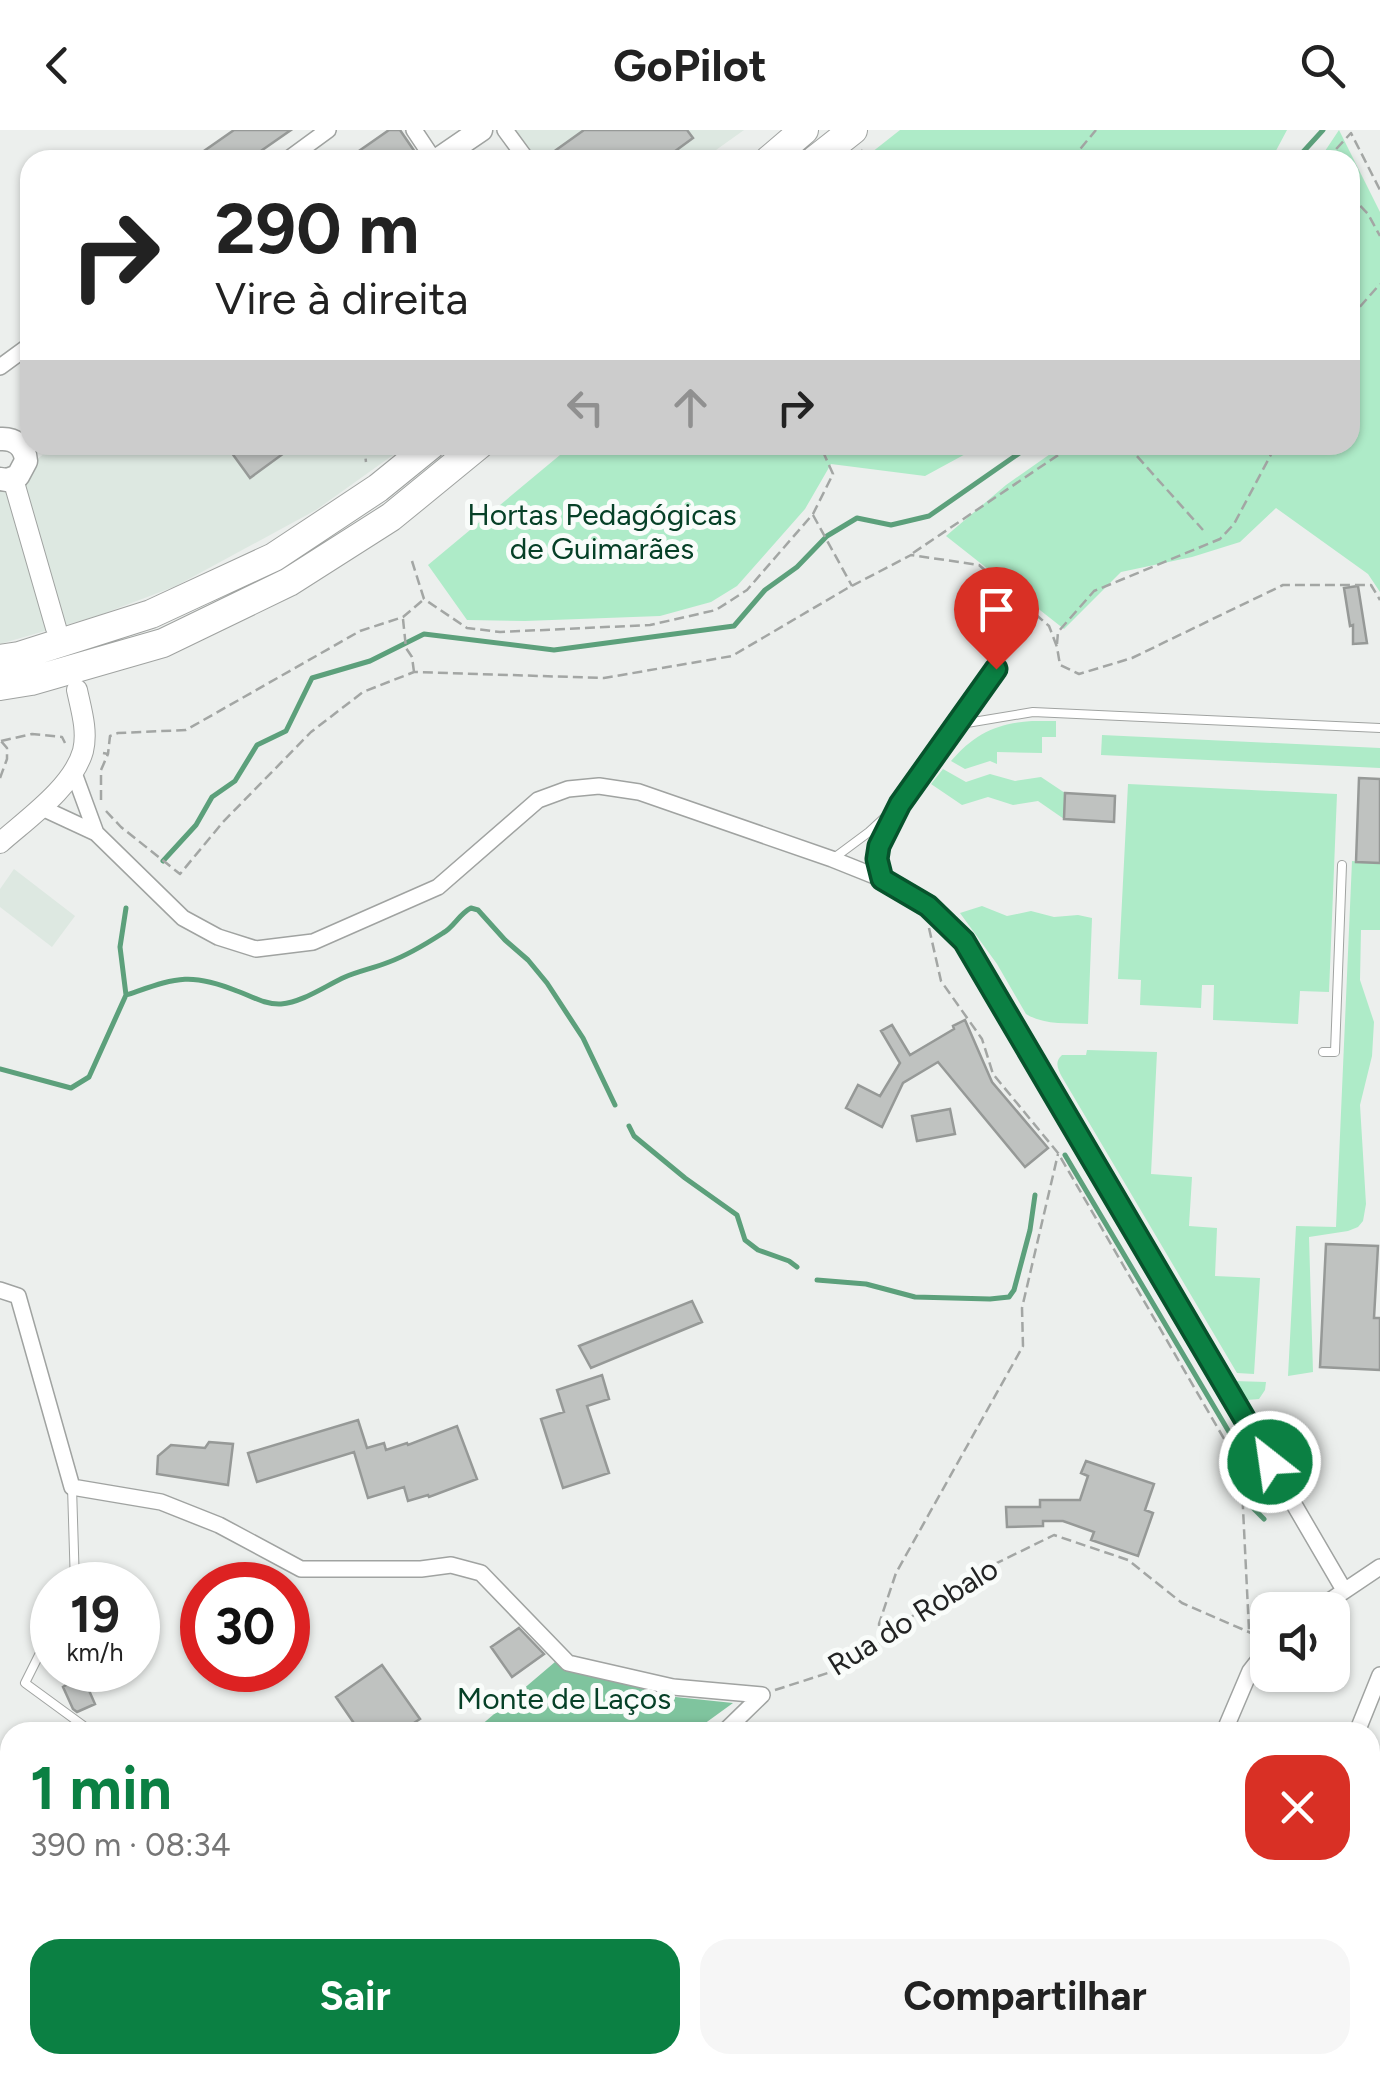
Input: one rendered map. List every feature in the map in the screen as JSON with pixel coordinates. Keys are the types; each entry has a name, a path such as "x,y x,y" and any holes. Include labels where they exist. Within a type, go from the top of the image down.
{"highway":[{"path":"781,150 804,130"},
{"path":"830,150 852,135"},
{"path":"0,659 151,614 274,557 378,488 419,455"},
{"path":"0,686 163,642 289,582 392,517 467,455"}],"main road":[{"path":"451,150 481,130"},
{"path":"6,479 18,476 27,455"}],"street":[{"path":"301,150 328,130"},
{"path":"6,479 56,628"},
{"path":"0,843 74,773 84,748 84,722 77,690"},
{"path":"74,773 96,833"},
{"path":"40,808 96,833 183,918 218,937 256,949 313,942 438,887 538,800 568,789 600,786 639,792 832,859 882,879 923,902 964,941 977,961 1344,1590"},
{"path":"0,1290 18,1296 72,1487 161,1502 219,1525 301,1569 420,1570 451,1565 481,1574 568,1662 674,1687 762,1694"},
{"path":"1341,1592 1380,1567"},
{"path":"1228,1722 1250,1671"},
{"path":"1361,1722 1380,1676"},
{"path":"734,1722 762,1694"}],"lane":[{"path":"882,879 877,859 879,846 900,804 996,669"},
{"path":"956,725 1032,712 1380,728"},
{"path":"832,859 900,804"},
{"path":"1324,1052 1335,1052 1342,865"},
{"path":"72,1487 74,1562"},
{"path":"37,1692 78,1722"}],"path":[{"path":"1079,150 1096,130"},
{"path":"1335,150 1351,133 1360,150"},
{"path":"1360,151 1380,190"},
{"path":"1360,206 1380,236"},
{"path":"1360,307 1380,284"},
{"path":"365,455 366,462"},
{"path":"412,561 424,599 467,628 500,632 650,624 716,610 747,590 812,514 833,474 824,455"},
{"path":"424,599 403,617 360,631 186,730 110,736 101,770 101,805 121,828 180,874 311,732 364,692 414,672 604,678 732,656 910,554 1058,455"},
{"path":"1136,455 1203,530"},
{"path":"1057,648 1058,632 1094,591 1220,539 1234,524 1271,455"},
{"path":"812,514 852,586"},
{"path":"910,554 979,565 1049,626 1060,665 1079,674 1132,658 1283,586 1372,585 1380,600"},
{"path":"403,617 406,648 414,672"},
{"path":"0,741 32,734 62,736 67,748"},
{"path":"0,741 7,748 0,778"},
{"path":"99,753 108,754"},
{"path":"923,902 941,980 982,1039 993,1074 1058,1152 1241,1468 1249,1630"},
{"path":"880,1643 879,1624 896,1573 1023,1346 1022,1308 1058,1152"},
{"name":"Rua do Robalo","path":"762,1694 831,1672 880,1643 948,1587 1054,1535 1128,1560 1182,1603 1249,1630"}],"shaded area":[{"path":"515,130 744,130 716,150 529,150"},
{"path":"43,455 393,455 316,510 176,586 100,615 0,644 0,475"},
{"path":"14,869 75,916 52,947 0,907 0,889"}],"green space":[{"path":"900,130 1287,130 1276,150 875,150"},
{"path":"1339,130 1349,150 1326,150"},
{"path":"1360,172 1380,212 1380,592 1368,574 1276,508 1240,542 1121,572 1064,629 946,536 1049,455 1360,455"},
{"name":"Hortas Pedagógicas de Guimarães","path":"560,455 964,455 925,476 831,464 805,509 737,586 711,602 660,616 467,620 428,565"},
{"path":"1032,721 1056,721 1056,737 1042,737 1042,753 997,752 997,764 990,761 965,769 951,761 987,732"},
{"path":"1102,735 1380,748 1380,768 1101,755"},
{"path":"943,769 966,782 990,774 1015,781 1041,777 1065,793 1064,819 1038,801 1013,805 988,797 962,805 931,784"},
{"path":"1128,784 1337,794 1329,992 1300,991 1298,1024 1213,1020 1214,985 1202,985 1201,1008 1140,1005 1141,980 1118,979"},
{"path":"1352,861 1380,863 1380,930 1361,930 1360,980 1374,1022 1372,1056 1360,1105 1366,1204 1358,1227 1309,1237 1313,1372 1288,1376 1296,1226 1336,1227"},
{"path":"982,906 1007,916 1031,911 1054,917 1092,918 1088,1024 1048,1022 1026,1014 997,964 960,913"},
{"path":"1087,1050 1157,1052 1151,1174 1192,1177 1189,1226 1217,1228 1215,1276 1260,1278 1254,1374 1237,1373 1062,1077 1058,1060 1062,1055 1086,1055"},
{"path":"1234,1381 1266,1382 1265,1390 1259,1399 1247,1400"},
{"name":"Monte de Laços","path":"555,1662 666,1696 733,1703 707,1722 485,1722"}],"building":[{"path":"234,130 291,130 262,150 205,150"},
{"path":"389,130 400,130 414,150 360,150"},
{"path":"584,130 687,130 693,138 677,150 556,150"},
{"path":"233,455 281,455 250,478"},
{"path":"1358,586 1367,643 1353,644 1353,625 1350,626 1344,588"},
{"path":"1359,778 1380,779 1380,863 1356,862"},
{"path":"1065,793 1115,796 1114,822 1064,819"},
{"path":"965,1020 992,1082 1048,1148 1025,1167 938,1062 903,1083 882,1127 846,1108 858,1085 880,1096 900,1063 881,1031 892,1025 910,1055"},
{"path":"950,1109 955,1134 917,1141 912,1116"},
{"path":"1326,1244 1378,1246 1374,1318 1380,1318 1380,1370 1320,1367"},
{"path":"692,1301 702,1322 591,1368 579,1346"},
{"path":"602,1375 609,1399 587,1406 609,1473 563,1488 541,1419 564,1412 557,1390"},
{"path":"358,1420 367,1448 384,1443 386,1450 457,1426 477,1479 408,1501 404,1487 368,1498 354,1452 257,1482 248,1453"},
{"path":"209,1442 233,1444 228,1485 157,1474 158,1456 171,1445 205,1448"},
{"path":"1086,1461 1154,1484 1145,1510 1153,1513 1138,1556 1091,1540 1094,1532 1063,1521 1007,1527 1006,1507 1040,1507 1040,1500 1080,1500 1088,1476 1081,1473"},
{"path":"519,1628 544,1654 512,1677 491,1647"},
{"path":"382,1665 420,1719 353,1722 336,1697"},
{"path":"65,1692 90,1692 95,1704 77,1712"}],"waterway":[{"path":"1305,150 1323,130"},
{"path":"163,861 196,825 212,797 235,781 257,745 286,731 312,678 370,661 424,634 554,650 734,626 765,590 797,567 827,536 857,518 891,525 929,516 1017,455"},
{"path":"0,1069 71,1088 89,1077 126,995 120,947 126,908"},
{"path":"126,995 169,981 193,979 270,1003 289,1003 410,953 447,930 471,908 478,910 547,983 583,1038 615,1105"},
{"path":"629,1126 634,1136 737,1215 745,1240 797,1267"},
{"path":"1065,1155 1248,1464 1250,1505 1264,1519"},
{"path":"817,1280 866,1284 915,1297 1009,1297 1030,1230 1035,1195"}],"route":[{"path":"996,669 900,804 882,837 877,859 882,879 928,906 964,941 1270,1462"}]}
